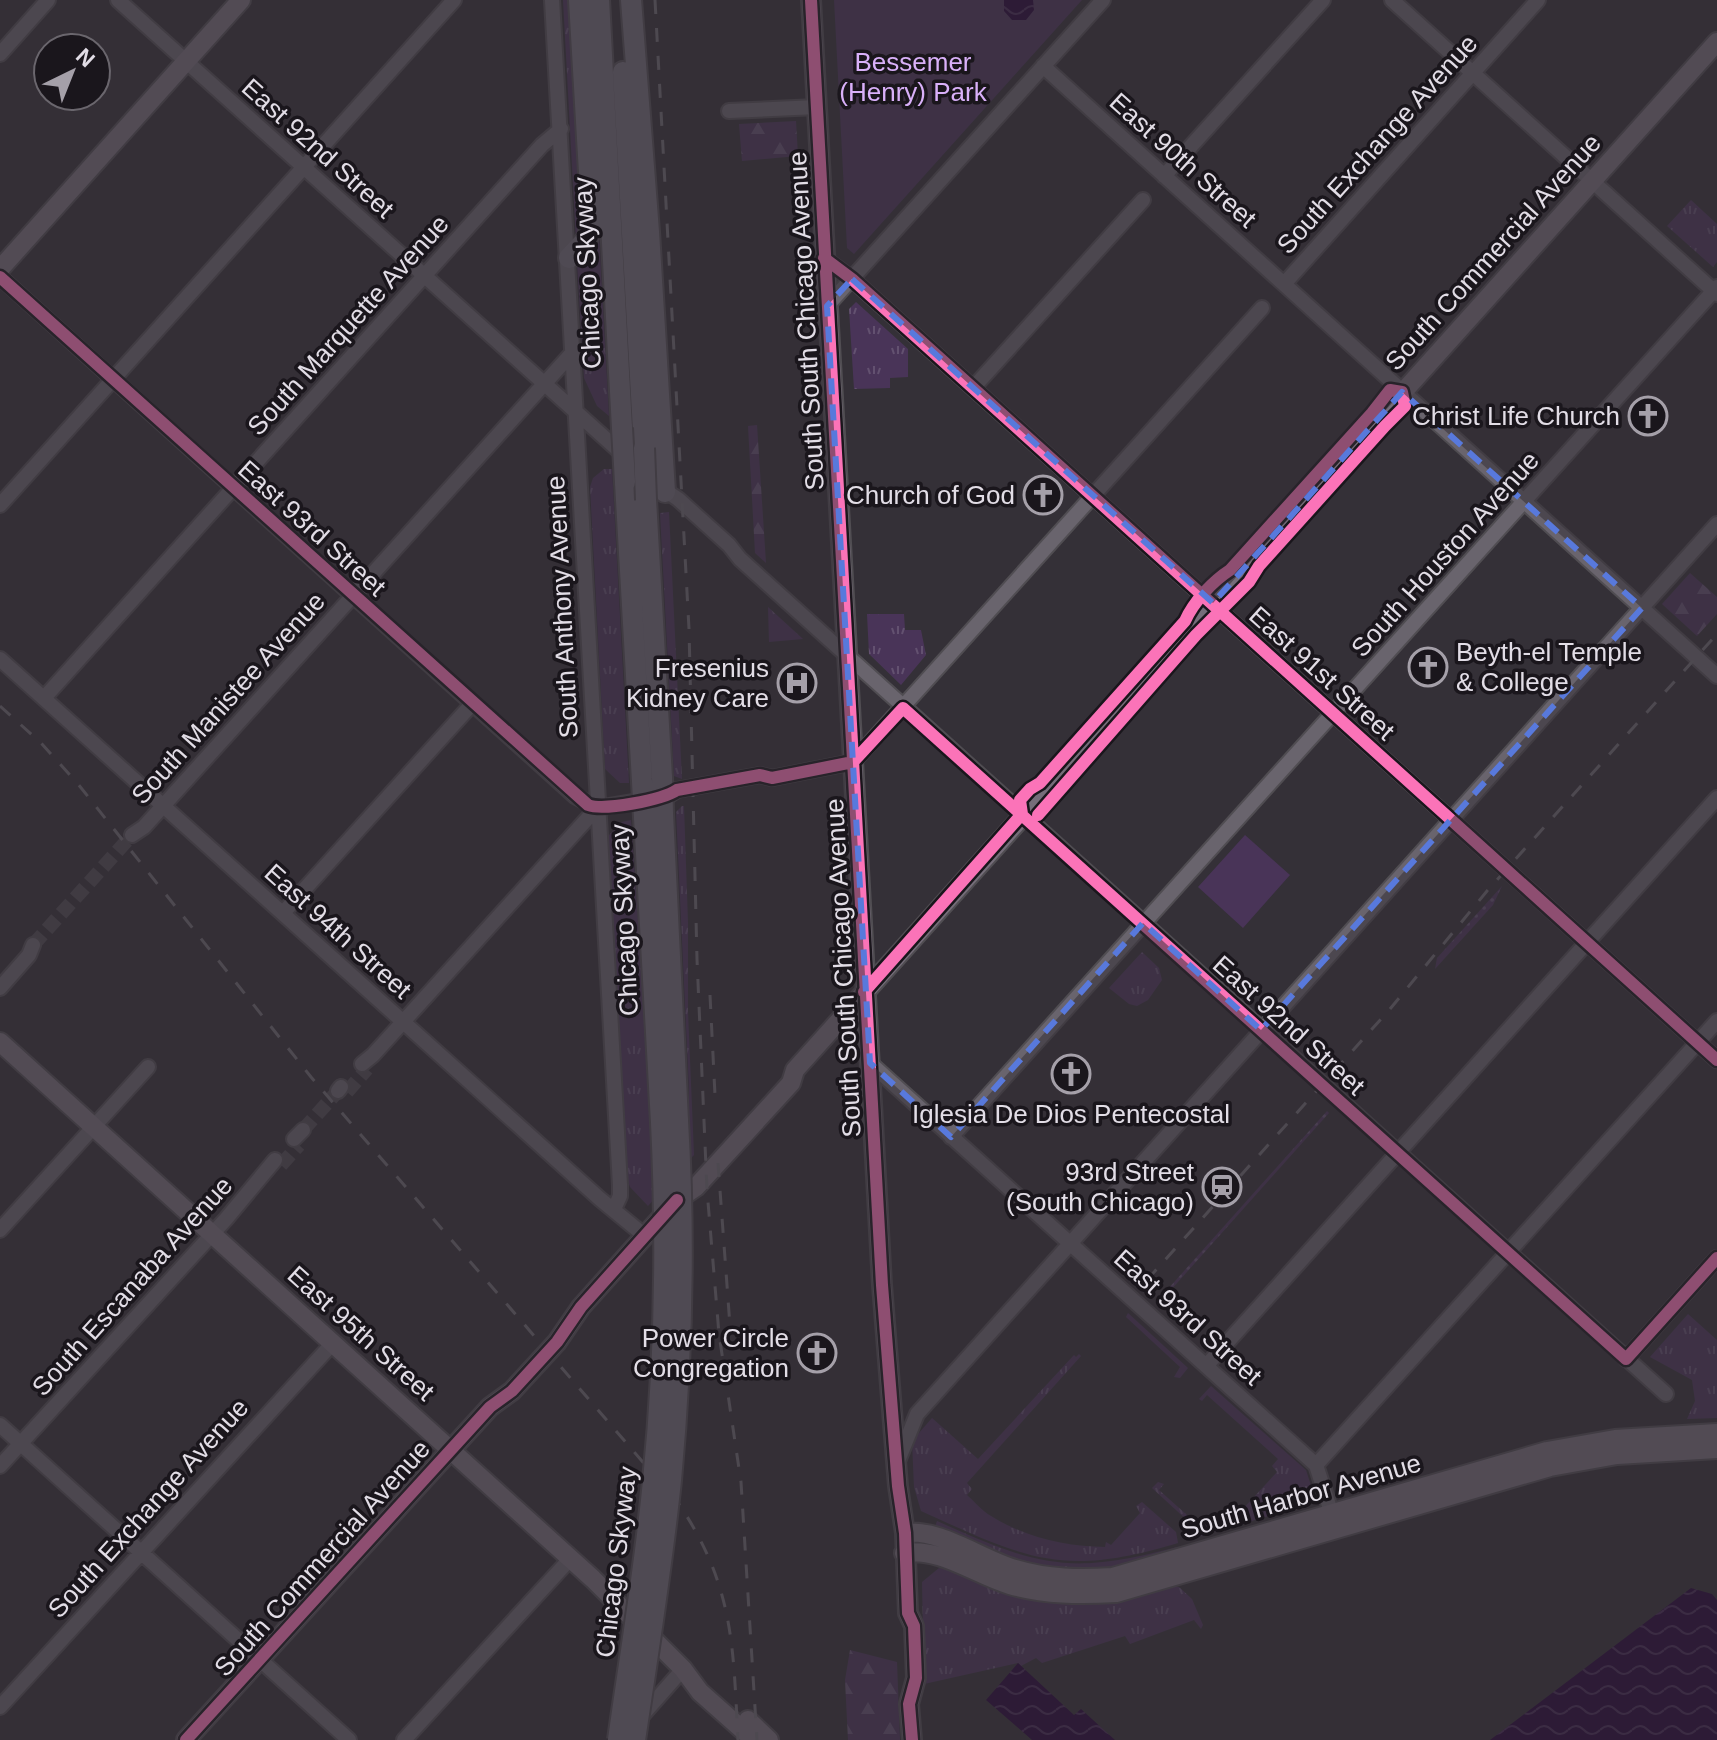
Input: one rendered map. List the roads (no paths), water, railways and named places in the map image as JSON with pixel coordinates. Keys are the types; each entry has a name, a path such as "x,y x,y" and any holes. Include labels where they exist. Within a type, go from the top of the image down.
{"highway":[{"path":"569,258 587,239 592,224 579,0"},
{"name":"Chicago Skyway","path":"599,0 625,482 656,797"},
{"name":"Chicago Skyway","path":"619,0 644,448 655,496 656,797 670,1122 682,1245 676,1407 664,1537 635,1740"},
{"path":"631,0 648,217 655,496"},
{"name":"Chicago Skyway","path":"619,1740 657,1443 670,1122"}],"main road":[{"path":"0,269 241,0"},
{"name":"South South Chicago Avenue","path":"811,0 864,992 896,1465 905,1533 908,1613 905,1625 912,1740"},
{"name":"South Commercial Avenue","path":"186,1740 490,1407 502,1384 547,1335 581,1307 677,1200 696,1187 791,1083 795,1070 1022,814 1717,42"},
{"name":"East 95th Street","path":"0,1042 571,1558 683,1669 700,1692 754,1740"},
{"name":"South Harbor Avenue","path":"904,1553 932,1553 1007,1584 1035,1592 1116,1593 1149,1585 1547,1451 1615,1439 1717,1433"},
{"name":"South Harbor Avenue","path":"905,1533 925,1533 985,1559 1038,1576 1113,1577 1550,1467 1617,1455 1712,1451"},
{"name":"East 95th Street","path":"683,1669 705,1682 769,1740"},
{"path":"905,1740 904,1711 911,1698"}],"street":[{"path":"0,54 48,0"},
{"name":"East 92nd Street","path":"118,0 576,412 655,496 678,499 903,708 1666,1394"},
{"path":"0,505 454,0"},
{"path":"827,306 1103,0"},
{"path":"1164,176 1323,0"},
{"path":"1392,0 1716,291"},
{"name":"South Exchange Avenue","path":"1284,284 1538,0"},
{"name":"South Anthony Avenue","path":"550,2 569,258 620,1185 620,1196 614,1209"},
{"name":"East 90th Street","path":"1043,66 1717,676"},
{"path":"729,111 817,107"},
{"name":"South Marquette Avenue","path":"44,698 542,145 561,129"},
{"path":"973,388 1143,200"},
{"name":"East 91st Street","path":"824,258 852,279 1717,1060"},
{"name":"East 93rd Street","path":"0,277 575,796 597,808"},
{"name":"South Houston Avenue","path":"951,1137 1716,291"},
{"path":"367,1063 597,808 760,775 772,778 853,762 1262,308"},
{"name":"South Manistee Avenue","path":"138,834 573,352"},
{"path":"896,1465 917,1414 1717,524"},
{"name":"East 94th Street","path":"0,659 645,1236"},
{"path":"283,913 473,703"},
{"path":"1206,1366 1717,798"},
{"path":"0,988 34,951"},
{"path":"1334,1522 1316,1465 1717,1021"},
{"name":"East 93rd Street","path":"870,1063 1316,1465"},
{"path":"0,1230 148,1067"},
{"name":"South Escanaba Avenue","path":"0,1466 278,1162"},
{"path":"1626,1359 1717,1258"},
{"name":"South Exchange Avenue","path":"0,1707 333,1343"},
{"path":"892,1410 917,1414"},
{"path":"0,1425 349,1740"},
{"path":"404,1740 571,1558"},
{"path":"619,1740 683,1669"}],"water":[{"path":"1004,0 1033,0 1034,10 1026,20 1012,20 1004,11"},
{"path":"1691,1588 1712,1594 1717,1600 1717,1740 1490,1740"},
{"path":"1018,1663 1074,1715 1081,1709 1115,1740 1032,1740 986,1700"}],"tunnel":[{"path":"33,945 132,835"},
{"path":"347,1092 367,1069"},
{"path":"303,1130 338,1091"},
{"path":"281,1165 299,1145"}],"railway":[{"path":"655,0 689,629 697,959 707,1190 719,1334 741,1482 757,1740"},
{"path":"1147,1280 1390,1009 1487,891 1717,634"},
{"path":"0,706 41,743 78,784 311,1077 679,1504 697,1534 721,1590 732,1645 738,1740"},
{"path":"710,995 715,1095"},
{"path":"718,1163 730,1326"}],"place":[{"name":"Christ Life Church","path":"1648,416"},
{"name":"Church of God","path":"1043,495"},
{"name":"Beyth-el Temple & College","path":"1428,667"},
{"name":"Fresenius Kidney Care","path":"797,683"},
{"name":"Iglesia De Dios Pentecostal","path":"1071,1074"},
{"name":"93rd Street (South Chicago)","path":"1222,1187"},
{"name":"Power Circle Congregation","path":"817,1353"}],"park label":[{"name":"Bessemer (Henry) Park","path":"913,77"}]}
